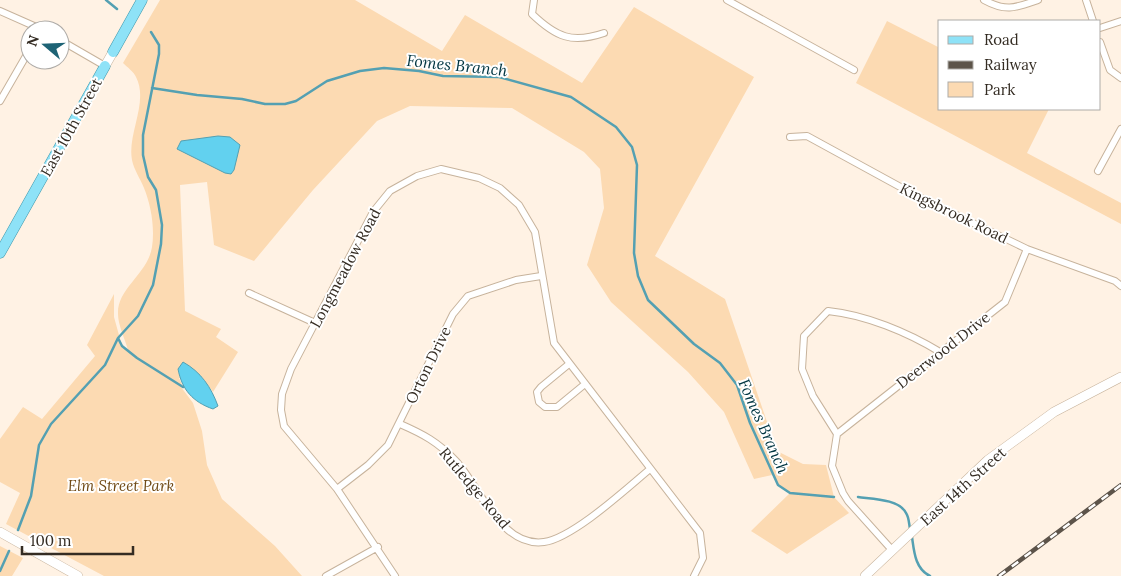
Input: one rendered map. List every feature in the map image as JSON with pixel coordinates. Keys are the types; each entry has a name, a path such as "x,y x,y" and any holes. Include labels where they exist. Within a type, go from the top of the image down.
{"main road":[{"name":"East 10th Street","path":"113,52 142,0"},
{"name":"East 10th Street","path":"0,253 105,66"}],"street":[{"path":"534,0 532,14 546,28 566,38 587,39 604,34"},
{"path":"727,0 854,70"},
{"path":"984,0 1000,9 1017,7 1038,0"},
{"path":"1086,0 1093,20"},
{"path":"0,11 20,20"},
{"path":"1101,28 1121,21"},
{"path":"1101,45 1110,70 1121,78"},
{"path":"70,46 105,66"},
{"name":"East 10th Street","path":"105,66 113,52"},
{"path":"0,101 20,66"},
{"path":"1098,171 1121,129"},
{"name":"Kingsbrook Road","path":"790,137 807,136 916,195 1027,249 1115,281 1121,286"},
{"name":"Longmeadow Road","path":"395,576 378,547 337,488 284,426 281,410 282,394 291,369 373,212 390,191 417,176 441,169 479,178 500,188 520,205 535,232 541,276 554,343 700,533 703,558 694,576"},
{"name":"Deerwood Drive","path":"837,434 1004,302 1027,249"},
{"name":"Orton Drive","path":"337,488 368,465 388,445 453,314 468,296 516,280 541,276"},
{"path":"249,292 315,323"},
{"path":"892,550 843,493 832,466 837,434 812,396 802,369 804,336 828,311 851,314 922,341 940,352"},
{"path":"569,364 537,392 539,402 545,407 557,407 584,384"},
{"name":"East 14th Street","path":"865,576 988,460 1054,412 1121,377"},
{"name":"Rutledge Road","path":"400,424 433,439 457,462 483,500 504,526 523,540 545,542 581,525 650,469"},
{"path":"0,532 78,576"},
{"path":"326,576 378,547"}],"green space":[{"name":"Elm Street Park","path":"160,0 355,0 442,51 465,15 582,83 634,7 754,77 655,256 725,299 777,451 803,464 826,465 834,497 849,513 787,554 751,531 790,493 778,485 772,475 754,479 724,412 688,372 611,302 587,265 604,208 600,169 584,152 512,108 410,106 377,121 313,190 254,261 214,245 207,182 180,185 185,311 221,329 216,337 238,352 213,392 202,377 179,378 183,387 181,387 193,403 202,431 207,465 222,499 275,546 302,576 104,576 6,524 20,493 0,482 0,439 23,407 42,419 95,356 87,345 114,294 114,317 122,346 128,350 119,323 119,305 127,288 149,257 153,232 149,202 132,160 131,150 139,107 139,87 135,75 123,63"},
{"path":"887,21 938,47 938,110 1048,110 1027,153 1121,203 1121,224 856,83"},
{"path":"0,546 23,558 12,576 0,576"}],"water":[{"path":"218,136 230,137 240,145 234,170 231,174 225,173 177,149 181,141"},
{"path":"183,362 195,370 205,381 218,406 213,409 200,403 186,389 178,369"}],"waterway":[{"path":"106,0 117,9"},
{"path":"18,530 31,496 39,445 51,424 105,365 118,338 138,316 153,285 161,244 162,225 156,190 148,177 143,155 143,135 159,54 159,45 151,32"},
{"name":"Fomes Branch","path":"152,88 242,99 265,104 285,104 296,101 327,81 360,71 384,68 419,71 443,76 499,77 571,97 616,127 632,147 637,165 634,253 638,276 648,300 694,344 720,363 737,385 750,423 778,485 790,493 834,497"},
{"path":"118,338 122,346 137,358 183,387"},
{"name":"Fomes Branch","path":"858,497 885,500 903,508 907,515 910,529"},
{"name":"Fomes Branch","path":"912,537 918,564 930,576"},
{"path":"0,571 9,551"}],"railway":[{"path":"999,576 1121,485"}]}
